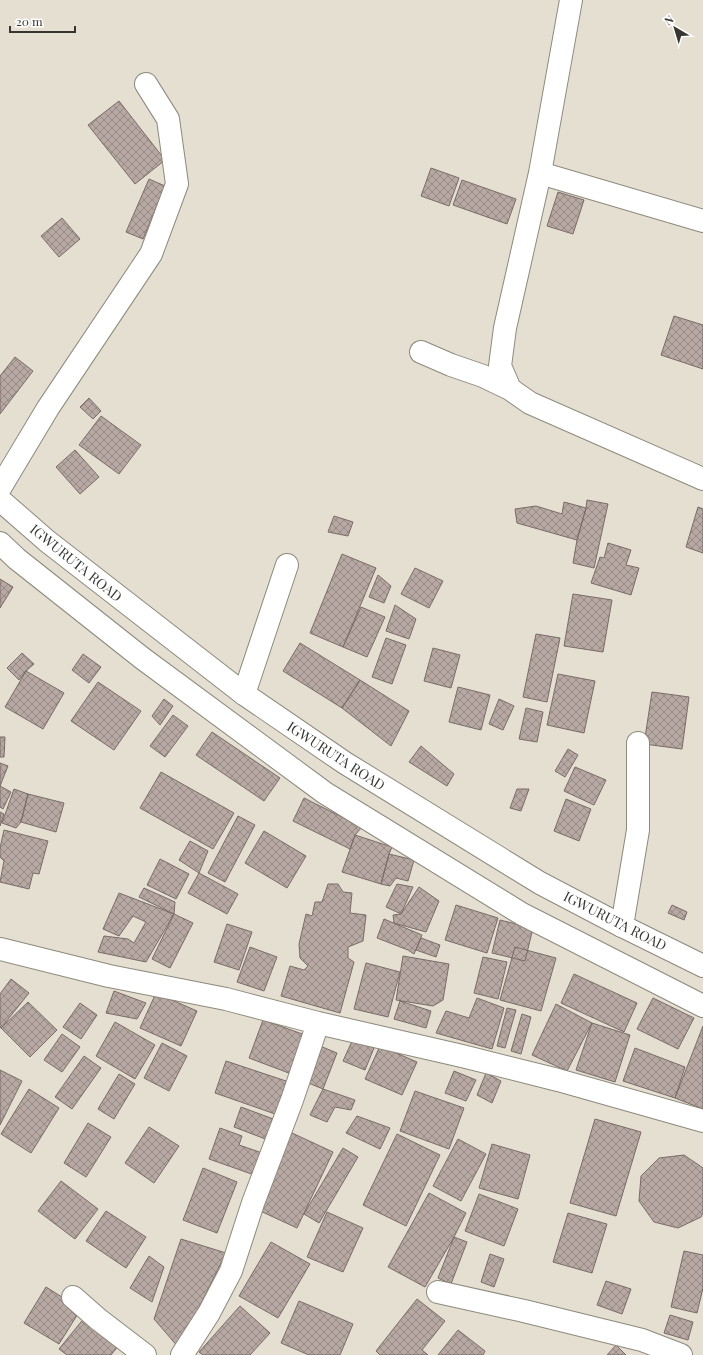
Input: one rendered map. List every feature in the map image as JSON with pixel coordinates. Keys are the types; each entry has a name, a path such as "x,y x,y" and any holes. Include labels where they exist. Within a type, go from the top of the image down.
{"street":[{"path":"510,389 500,366 504,336 540,173 571,0"},
{"path":"0,488 48,408 150,254 177,184 168,119 146,84"},
{"path":"540,173 703,221"},
{"path":"421,352 451,365 483,376 510,389 530,404 703,479"},
{"name":"IGWURUTA ROAD","path":"0,500 47,541 244,694 358,772 540,883 703,966"},
{"path":"0,543 17,559 142,658 325,793 522,914 703,1006"},
{"path":"244,694 287,565"},
{"path":"622,926 638,830 638,743"},
{"path":"0,949 109,976 226,999 462,1056 551,1078 703,1121"},
{"path":"182,1355 209,1313 231,1271 253,1203 292,1100 318,1022"},
{"path":"438,1292 524,1311 642,1340 681,1355"},
{"path":"73,1297 98,1319 145,1355"}],"building":[{"path":"119,101 165,160 135,184 88,125"},
{"path":"431,168 459,178 449,206 421,196"},
{"path":"149,179 165,186 143,239 126,232"},
{"path":"462,180 516,199 507,224 453,205"},
{"path":"558,192 584,200 573,234 547,226"},
{"path":"62,218 80,239 59,257 41,236"},
{"path":"674,316 703,325 703,369 661,355"},
{"path":"15,357 33,371 0,414 0,376"},
{"path":"89,398 101,411 93,419 80,407"},
{"path":"101,416 141,445 119,474 79,445"},
{"path":"75,450 99,477 80,494 56,467"},
{"path":"587,500 608,504 594,568 573,563"},
{"path":"564,502 586,508 577,540 517,523 515,509 536,506 562,514"},
{"path":"698,507 703,509 703,553 686,547"},
{"path":"334,516 353,522 348,536 328,532"},
{"path":"608,543 631,550 626,565 639,568 631,595 591,583 600,557 604,558"},
{"path":"342,554 376,568 343,647 310,633"},
{"path":"415,568 443,581 429,608 401,594"},
{"path":"378,575 391,586 384,603 369,597"},
{"path":"0,579 13,587 0,608"},
{"path":"573,594 612,600 603,652 564,646"},
{"path":"395,605 416,619 409,639 386,631"},
{"path":"361,607 385,617 367,657 343,647"},
{"path":"536,634 560,638 547,702 523,697"},
{"path":"386,638 406,645 392,684 372,677"},
{"path":"300,643 360,680 342,708 283,671"},
{"path":"433,648 460,655 451,688 424,681"},
{"path":"22,653 34,664 19,680 7,668"},
{"path":"83,654 101,667 89,683 72,670"},
{"path":"26,671 64,693 43,729 5,707"},
{"path":"558,674 595,681 584,733 547,725"},
{"path":"360,680 409,711 391,746 342,708"},
{"path":"98,682 141,711 114,750 71,721"},
{"path":"458,687 490,695 481,730 449,722"},
{"path":"652,692 689,697 682,749 644,744"},
{"path":"164,699 173,706 160,725 152,716"},
{"path":"499,699 514,706 503,730 489,724"},
{"path":"526,708 543,712 537,742 519,739"},
{"path":"173,715 188,726 165,757 150,746"},
{"path":"212,732 280,778 264,801 196,755"},
{"path":"0,737 5,737 4,757 0,757"},
{"path":"421,746 454,774 447,786 409,762"},
{"path":"568,749 578,755 565,777 555,771"},
{"path":"0,763 8,766 0,786"},
{"path":"575,767 606,780 594,805 564,791"},
{"path":"161,772 234,813 213,849 140,808"},
{"path":"0,786 11,792 3,809 0,807"},
{"path":"14,789 28,794 21,822 16,828 2,823"},
{"path":"517,789 529,789 521,811 510,808"},
{"path":"28,794 64,803 56,832 21,822"},
{"path":"304,798 362,827 355,835 350,849 293,821"},
{"path":"566,799 591,809 579,841 554,831"},
{"path":"0,812 4,814 0,826"},
{"path":"238,816 255,825 225,882 208,873"},
{"path":"4,830 48,841 39,874 33,873 29,889 0,882 4,861 0,857 0,848"},
{"path":"264,831 306,856 287,888 245,863"},
{"path":"355,835 392,847 381,884 342,872"},
{"path":"190,841 208,851 199,873 179,860"},
{"path":"389,854 414,860 408,881 396,878 390,886 381,884"},
{"path":"160,859 189,874 176,899 147,885"},
{"path":"199,873 238,894 227,914 188,893"},
{"path":"328,884 338,884 343,892 352,893 350,913 366,915 363,941 348,947 348,958 354,962 340,1013 281,996 290,966 304,970 308,966 300,958 299,944 306,914 312,916 315,902 322,902"},
{"path":"397,884 413,887 401,914 386,907"},
{"path":"419,887 439,901 426,932 394,923 393,915 401,914"},
{"path":"144,888 175,902 174,914 139,897"},
{"path":"119,893 174,914 146,962 98,952 104,936 128,939 134,943 146,922 133,916 119,936 103,929"},
{"path":"456,905 498,918 487,953 445,940"},
{"path":"672,905 687,912 684,920 668,913"},
{"path":"174,914 193,923 170,968 152,959"},
{"path":"384,919 422,935 414,954 408,950 377,938"},
{"path":"500,920 533,928 525,961 492,953"},
{"path":"227,924 252,932 239,970 214,962"},
{"path":"421,938 440,945 436,957 416,950"},
{"path":"250,947 277,957 264,991 237,982"},
{"path":"515,947 556,958 541,1011 500,1000"},
{"path":"403,956 449,964 443,1000 433,1006 396,1000"},
{"path":"483,957 507,962 498,999 474,993"},
{"path":"366,963 400,972 388,1017 354,1009"},
{"path":"574,974 637,1003 624,1032 561,1003"},
{"path":"11,979 29,993 1,1028 0,994"},
{"path":"114,991 146,1003 137,1019 106,1013"},
{"path":"156,993 197,1011 181,1046 140,1028"},
{"path":"477,998 504,1008 492,1049 436,1033 446,1011 469,1018"},
{"path":"653,998 694,1018 678,1049 637,1029"},
{"path":"400,1001 431,1011 426,1028 394,1019"},
{"path":"28,1002 57,1030 30,1057 1,1028"},
{"path":"80,1003 97,1015 81,1039 63,1027"},
{"path":"556,1004 592,1023 567,1071 532,1055"},
{"path":"507,1008 516,1010 505,1048 497,1046"},
{"path":"522,1014 531,1017 521,1054 511,1051"},
{"path":"263,1020 308,1036 294,1075 249,1058"},
{"path":"115,1022 155,1045 135,1079 96,1056"},
{"path":"592,1023 630,1035 615,1082 576,1070"},
{"path":"703,1026 703,1109 675,1098"},
{"path":"62,1034 80,1047 62,1072 44,1060"},
{"path":"353,1039 374,1048 365,1070 343,1061"},
{"path":"162,1043 187,1056 169,1091 144,1078"},
{"path":"320,1046 337,1053 323,1089 306,1082"},
{"path":"380,1046 417,1062 402,1095 365,1079"},
{"path":"635,1048 685,1067 675,1098 623,1081"},
{"path":"84,1056 101,1068 72,1109 55,1097"},
{"path":"226,1061 289,1082 278,1115 215,1093"},
{"path":"0,1070 22,1081 0,1125"},
{"path":"454,1071 476,1080 466,1101 445,1093"},
{"path":"486,1073 501,1081 492,1103 477,1095"},
{"path":"119,1074 135,1084 114,1119 98,1109"},
{"path":"29,1089 59,1108 31,1153 1,1134"},
{"path":"323,1089 355,1100 351,1110 335,1107 327,1122 310,1115"},
{"path":"415,1091 464,1108 449,1149 400,1131"},
{"path":"241,1107 276,1120 268,1140 234,1127"},
{"path":"357,1116 390,1128 380,1149 346,1133"},
{"path":"595,1119 641,1132 616,1216 570,1203"},
{"path":"88,1123 111,1137 86,1177 64,1163"},
{"path":"149,1127 179,1146 154,1183 125,1163"},
{"path":"220,1128 242,1136 239,1145 268,1155 260,1177 209,1159"},
{"path":"292,1133 333,1152 297,1228 256,1209"},
{"path":"397,1134 440,1155 406,1226 363,1205"},
{"path":"458,1139 486,1154 461,1201 433,1186"},
{"path":"492,1144 530,1155 518,1199 479,1188"},
{"path":"343,1148 358,1157 319,1223 304,1214"},
{"path":"684,1155 703,1168 703,1213 701,1217 678,1228 654,1222 639,1201 641,1176 659,1158"},
{"path":"203,1168 237,1182 217,1233 183,1220"},
{"path":"61,1181 98,1209 75,1239 38,1211"},
{"path":"429,1193 466,1213 425,1287 388,1267"},
{"path":"479,1194 518,1209 504,1246 465,1231"},
{"path":"106,1211 146,1237 126,1268 86,1241"},
{"path":"327,1212 363,1228 343,1272 307,1257"},
{"path":"568,1213 607,1224 592,1273 553,1262"},
{"path":"454,1237 467,1242 451,1284 438,1278"},
{"path":"181,1239 226,1253 179,1348 154,1319"},
{"path":"271,1242 310,1264 278,1318 239,1296"},
{"path":"684,1251 703,1255 703,1288 697,1313 671,1307"},
{"path":"490,1254 504,1259 494,1287 481,1282"},
{"path":"149,1256 164,1267 152,1302 130,1288"},
{"path":"606,1281 631,1289 622,1314 597,1305"},
{"path":"46,1287 81,1309 59,1344 24,1323"},
{"path":"417,1299 445,1321 422,1350 428,1355 380,1355 376,1351"},
{"path":"299,1301 353,1324 340,1355 309,1355 281,1343"},
{"path":"240,1306 270,1333 250,1355 203,1355 199,1352"},
{"path":"670,1315 693,1322 688,1340 664,1333"},
{"path":"85,1317 119,1345 111,1355 67,1355 59,1349"},
{"path":"458,1330 485,1351 483,1355 438,1355"},
{"path":"616,1345 626,1355 607,1355"}]}
